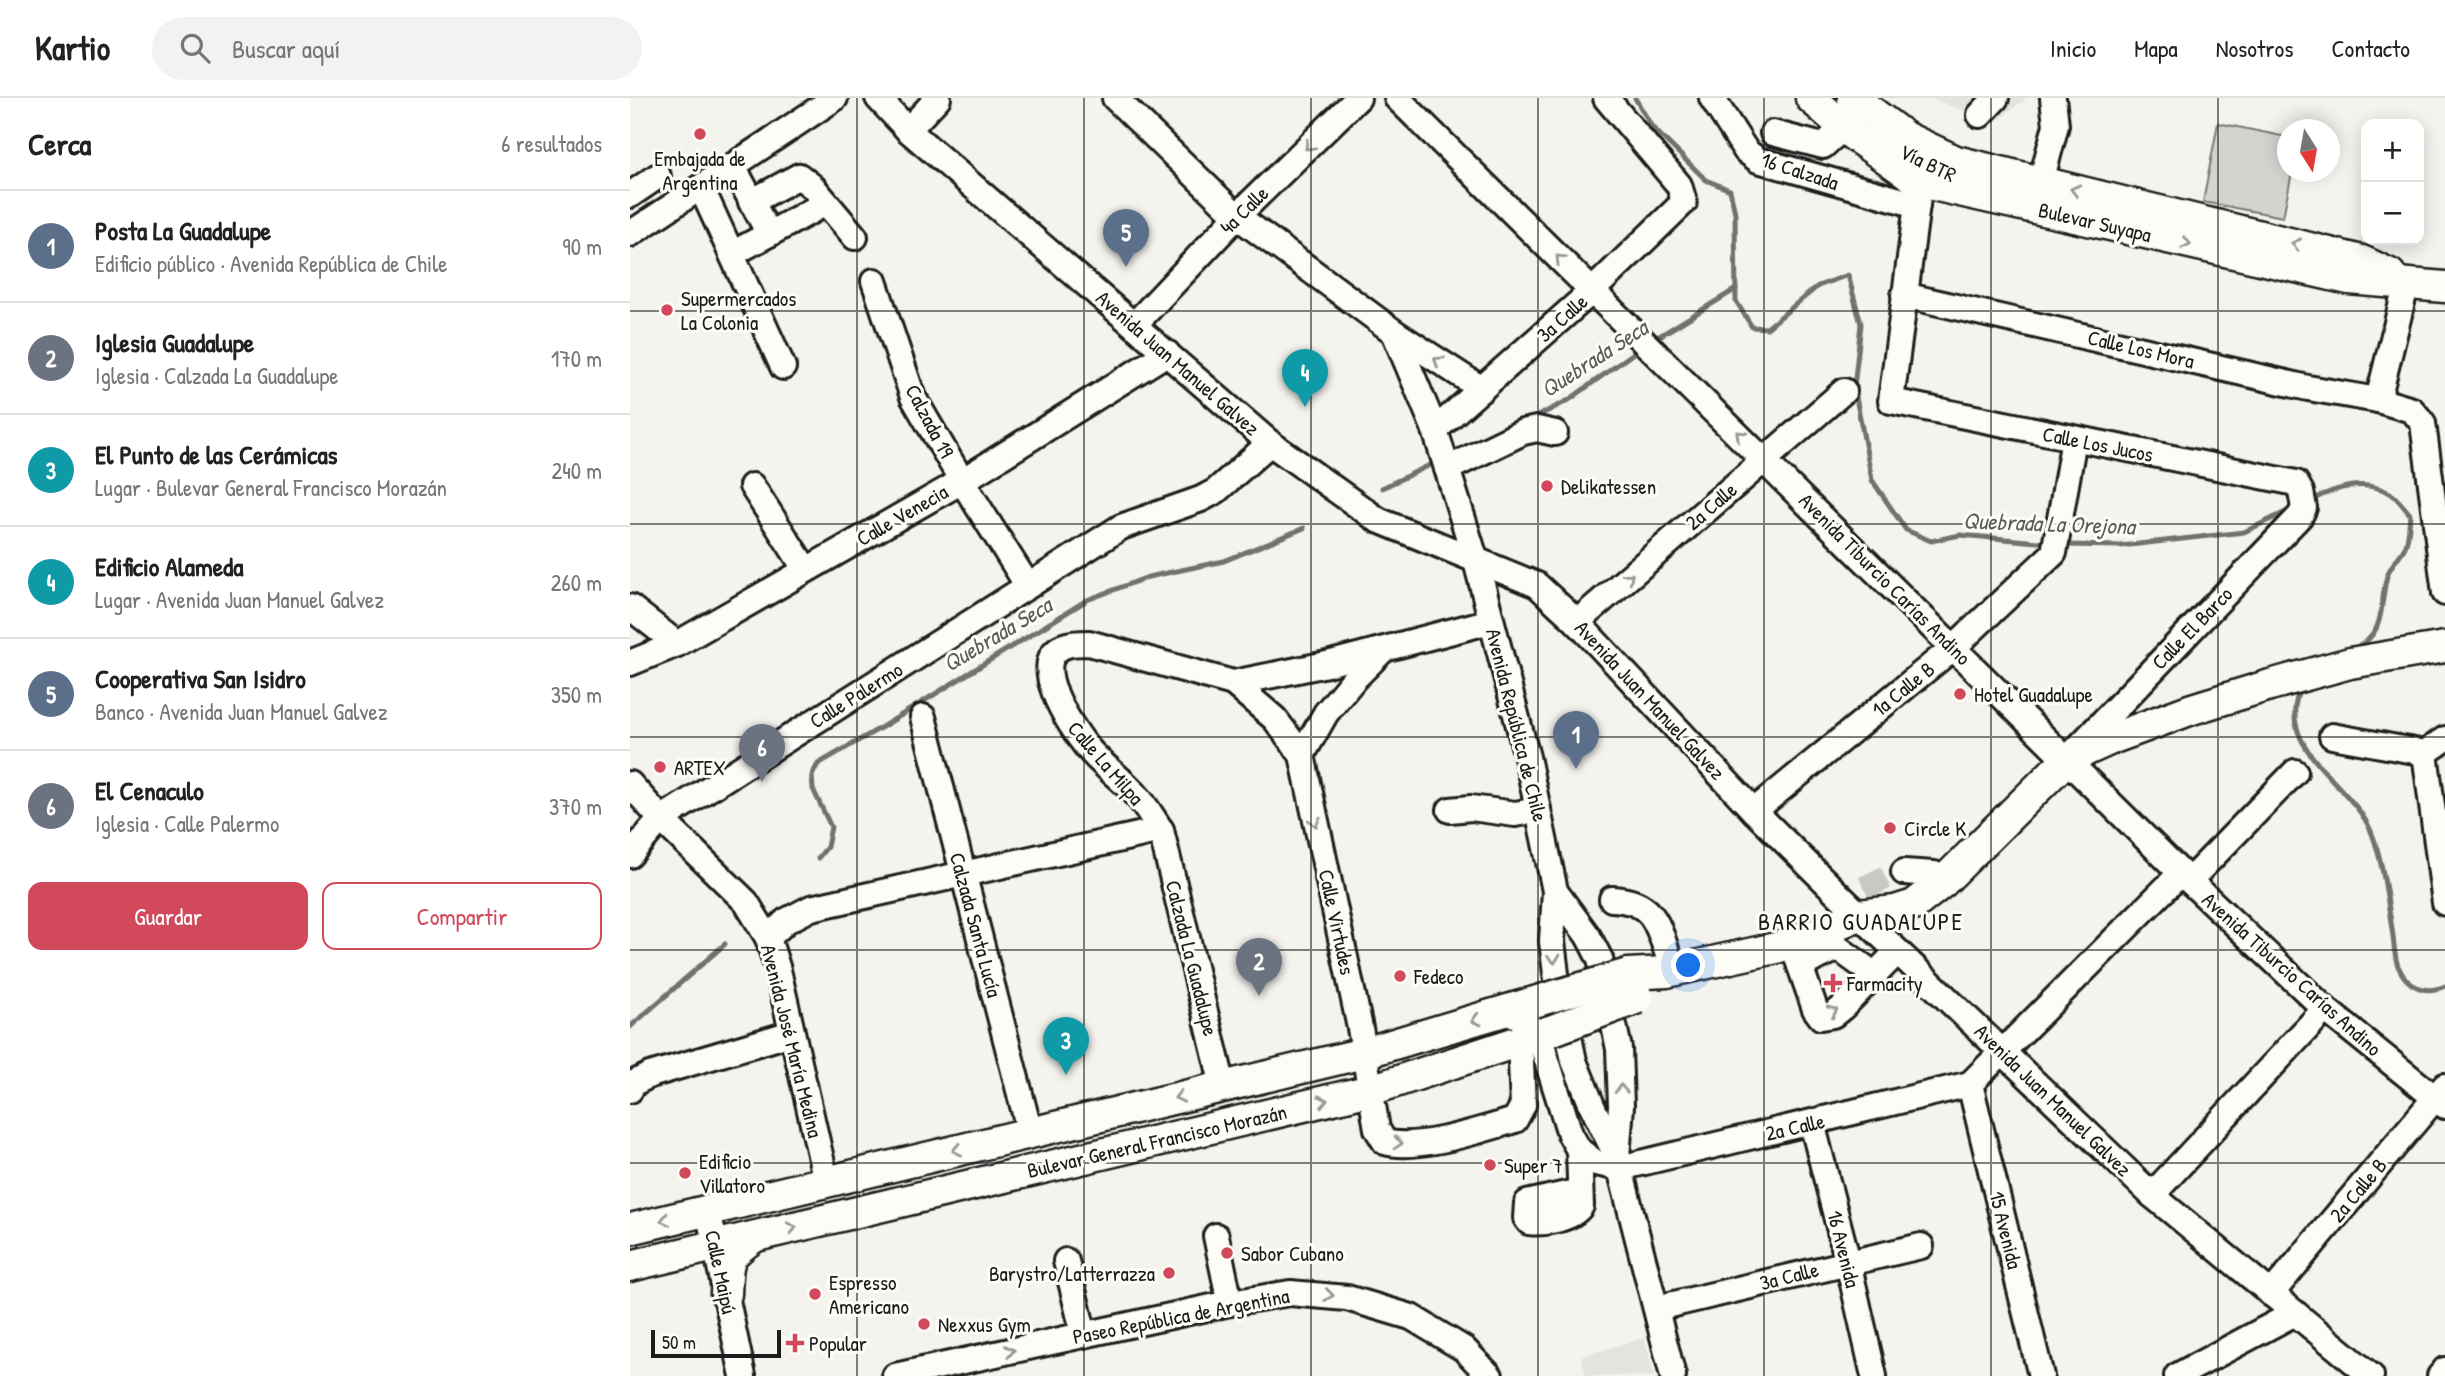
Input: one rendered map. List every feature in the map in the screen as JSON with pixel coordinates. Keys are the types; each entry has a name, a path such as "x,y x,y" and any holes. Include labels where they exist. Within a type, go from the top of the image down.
{"main road":[{"name":"Bulevar Suyapa","path":"1811,98 1919,194 2349,279 2445,287"},
{"name":"Bulevar Suyapa","path":"1853,98 1905,137 1956,161 2040,190 2362,261 2407,282"},
{"name":"Bulevar General Francisco Morazán","path":"630,1266 1371,1090 1537,1036 1633,986 1670,971 1796,955 1831,939 1856,901 1895,911 1913,905 1942,883 2067,759 2111,739 2192,709 2270,685 2350,663 2445,647"},
{"name":"Bulevar General Francisco Morazán","path":"630,1228 1364,1053 1541,1000 1633,986"},
{"path":"726,1294 727,1266 732,1252 754,1237"}],"street":[{"path":"630,234 835,98"},
{"name":"Avenida Juan Manuel Galvez","path":"878,98 908,130 1270,443 1378,520 1537,585 1577,622 1754,811 1856,901 1897,952 2152,1195 2371,1376"},
{"path":"908,130 938,98"},
{"path":"1115,98 1237,216 1394,332 1482,389"},
{"name":"4a Calle","path":"1134,325 1237,216 1358,98"},
{"name":"Avenida Tiburcio Carías Andino","path":"1397,98 2185,877 2325,1009 2442,1097"},
{"name":"3a Calle","path":"1435,430 1592,291 1684,202 1679,185 1606,98"},
{"name":"16 Calzada","path":"1712,98 1746,151 1758,160 1919,194"},
{"name":"Vía BTR","path":"1831,98 1863,125 1916,162 1966,181 2040,190"},
{"path":"2040,190 2056,125 2053,98"},
{"path":"1773,133 1823,146 1844,127"},
{"path":"733,166 769,234"},
{"path":"751,202 799,176 813,187 855,237"},
{"path":"630,195 658,177"},
{"path":"701,187 783,367"},
{"path":"1904,295 1919,194"},
{"path":"732,254 826,203"},
{"name":"Calzada 19","path":"874,281 913,397 1028,586"},
{"path":"2378,400 2407,282"},
{"name":"Calle Los Mora","path":"1904,295 2295,385 2378,400 2412,411 2423,423 2445,593"},
{"name":"Calle Los Jucos","path":"1904,295 1891,401 2296,483 2302,500"},
{"name":"Avenida República de Chile","path":"1394,332 1435,430 1476,561 1527,757 1555,891 1552,941 1574,1061 1618,1162 1673,1376"},
{"name":"Calle Venecia","path":"630,663 677,644 962,481 1167,353"},
{"name":"2a Calle","path":"1577,622 1844,391"},
{"path":"1447,469 1523,432 1537,429 1555,433"},
{"name":"1a Calle B","path":"1754,811 1954,647 2056,542 2074,439"},
{"name":"Calle Palermo","path":"630,855 660,819 1121,527 1202,499 1216,491 1270,443"},
{"path":"752,486 806,570"},
{"name":"Calle El Barco","path":"2067,759 2300,516 2302,500"},
{"path":"630,607 677,644"},
{"name":"Calle La Milpa","path":"768,938 786,921 811,908 1161,830 1138,796 1087,747 1066,717 1048,671 1054,654 1065,645 1089,643 1233,683 1327,664 1491,621"},
{"path":"1302,755 1326,713 1353,679 1385,648"},
{"name":"Calle Virtudes","path":"1233,683 1275,719 1302,755 1364,1053 1377,1129 1385,1142 1397,1145 1427,1142 1515,1120 1523,1105 1537,1036"},
{"name":"Calzada Santa Lucía","path":"923,717 1030,1133"},
{"path":"2332,736 2435,746 2445,903"},
{"path":"1970,1084 2295,772"},
{"name":"Avenida José María Medina","path":"630,784 660,819 746,902 768,938 826,1181"},
{"path":"1450,810 1471,808 1515,814 1538,810"},
{"name":"Calzada La Guadalupe","path":"1161,830 1223,1086"},
{"path":"1904,872 1934,874 1942,883"},
{"name":"Avenida República de Chile","path":"1555,891 1588,936 1600,960 1619,1049 1621,1106 1618,1162"},
{"path":"1612,900 1622,900 1649,910 1657,926 1670,971"},
{"path":"1831,939 1875,975"},
{"path":"1796,955 1815,1009 1821,1017 1832,1015 1843,1007 1897,952"},
{"path":"2152,1195 2325,1009"},
{"path":"1508,1011 1519,1017 1537,1036 1570,1135 1579,1150 1596,1163 1618,1162"},
{"path":"630,1090 635,1083 650,1075 792,1033"},
{"name":"2a Calle","path":"1618,1162 1812,1123 1970,1084"},
{"name":"15 Avenida","path":"1970,1084 2041,1376"},
{"name":"2a Calle B","path":"2271,1294 2442,1097"},
{"name":"16 Avenida","path":"1812,1123 1874,1376"},
{"path":"1579,1150 1580,1191"},
{"name":"Calle Maipú","path":"708,1210 743,1376"},
{"path":"1216,1236 1230,1303"},
{"name":"3a Calle","path":"1657,1308 1922,1246"},
{"path":"1066,1261 1084,1335"},
{"name":"Paseo República de Argentina","path":"895,1376 1230,1303 1290,1293 1347,1297 1411,1317 1464,1349 1490,1376"},
{"path":"2177,1376 2295,1313"},
{"path":"2440,1376 2445,1370"}],"shaded area":[{"path":"1930,98 2027,98 1994,123"},
{"path":"2218,123 2277,135 2277,182 2290,182 2283,217 2203,202"},
{"path":"1645,1338 1654,1376 1586,1376 1581,1356"}],"waterway":[{"name":"Quebrada La Orejona","path":"1635,98 1652,127 1706,180 1730,190 1735,213 1736,301 1752,327 1767,328 1818,286 1848,275 1861,324 1854,387 1872,480 1906,530 1931,541 1960,535 2049,543"},
{"name":"Quebrada Seca","path":"1653,340 1736,289"},
{"name":"Quebrada Seca","path":"1530,420 1569,400 1639,349"},
{"name":"Quebrada Seca","path":"1382,488 1430,465"},
{"name":"Quebrada La Orejona","path":"2309,501 2349,486 2369,486 2390,493 2410,514 2406,543 2387,576 2377,626 2372,635 2355,648"},
{"name":"Quebrada La Orejona","path":"2062,545 2121,546 2244,532 2294,508"},
{"name":"Quebrada Seca","path":"818,858 827,847 831,827 813,789 812,775 818,764 1087,600 1148,577 1224,561 1304,528"},
{"name":"Quebrada La Orejona","path":"2301,687 2295,708 2297,728 2305,746 2361,813 2379,854 2398,966 2406,979 2417,987 2430,990 2445,986"},
{"name":"Quebrada Seca","path":"630,1027 725,944"}],"tunnel":[{"path":"1864,888 1904,872"}],"place":[{"name":"Embajada de Argentina","path":"700,134"},
{"name":"Cooperativa San Isidro","path":"1126,267"},
{"name":"Supermercados La Colonia","path":"667,310"},
{"name":"Edificio Alameda","path":"1305,407"},
{"name":"Delikatessen","path":"1547,486"},
{"name":"Hotel Guadalupe","path":"1960,694"},
{"name":"ARTEX","path":"660,767"},
{"name":"Posta La Guadalupe","path":"1576,769"},
{"name":"El Cenaculo","path":"762,782"},
{"name":"Circle K","path":"1890,828"},
{"name":"Fedeco","path":"1400,976"},
{"name":"Farmacity","path":"1833,983"},
{"name":"Iglesia Guadalupe","path":"1259,996"},
{"name":"El Punto de las Cerámicas","path":"1066,1075"},
{"name":"Super 7","path":"1490,1165"},
{"name":"Edificio Villatoro","path":"685,1173"},
{"name":"Sabor Cubano","path":"1227,1253"},
{"name":"Barystro/Latterrazza","path":"1169,1273"},
{"name":"Espresso Americano","path":"815,1294"},
{"name":"Nexxus Gym","path":"924,1324"},
{"name":"Popular","path":"795,1343"}],"district":[{"name":"BARRIO GUADALUPE","path":"1861,921"}]}
